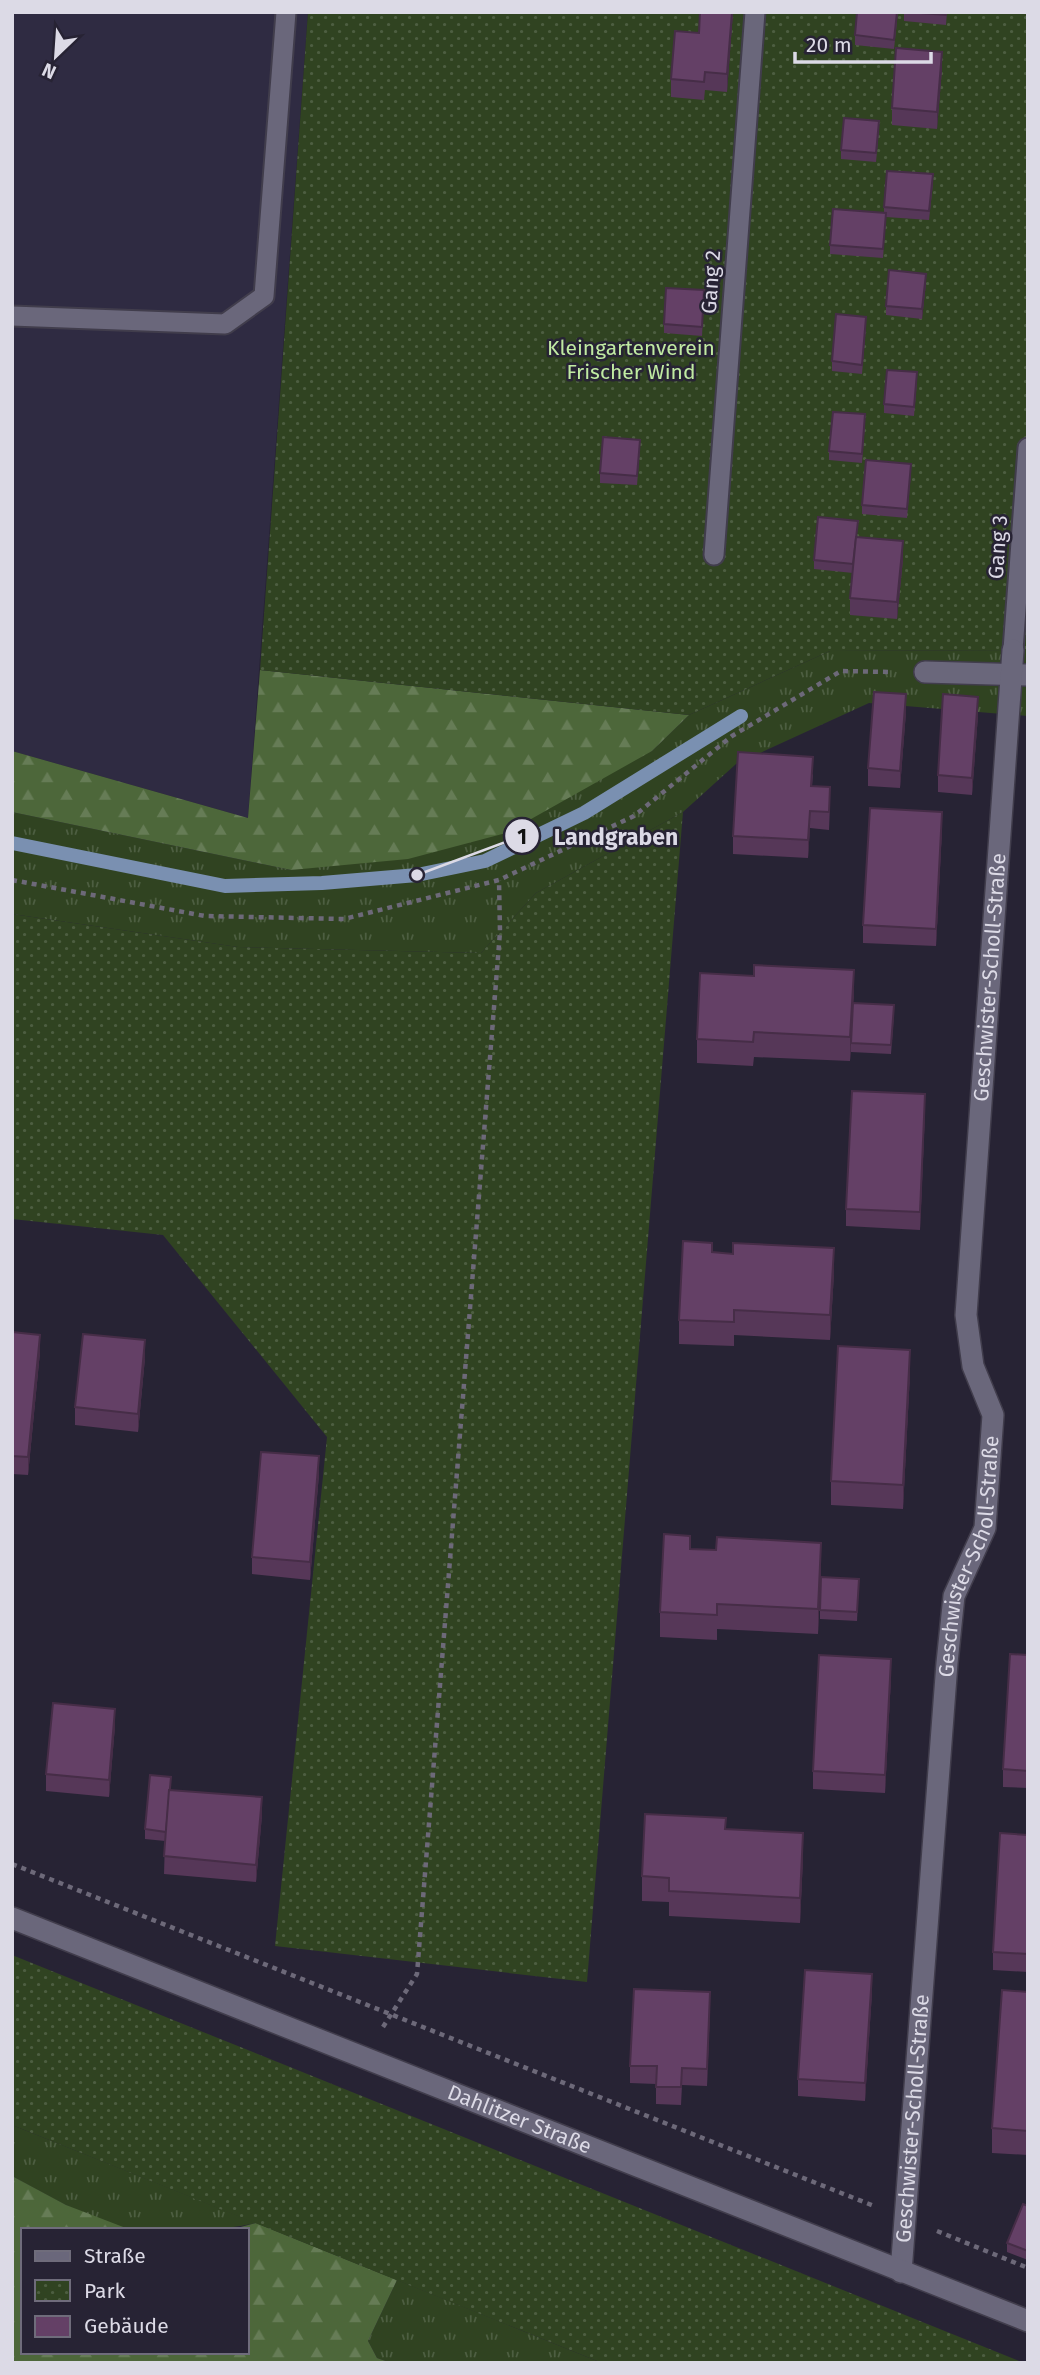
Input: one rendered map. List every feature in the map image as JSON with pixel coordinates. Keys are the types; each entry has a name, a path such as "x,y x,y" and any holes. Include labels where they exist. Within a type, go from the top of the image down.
{"street":[{"name":"Geschwister-Scholl-Straße","path":"901,2272 954,1596 985,1528 993,1415 973,1366 967,1315 1019,676 1013,650"},
{"path":"925,672 1019,676"},
{"name":"Dahlitzer Straße","path":"12,1918 1028,2321"}],"lane":[{"path":"12,316 225,324 264,296 286,12"},
{"name":"Gang 2","path":"713,555 755,12"},
{"name":"Gang 3","path":"1013,650 1028,448"}],"path":[{"path":"12,880 205,916 344,919 499,880 634,816 732,736 841,671 925,672"},
{"path":"364,2058 417,1974 499,946 499,880"},
{"path":"12,1864 1028,2268"}],"shaded area":[{"path":"12,12 308,12 248,818 12,751"}],"green space":[{"name":"Kleingartenverein Frischer Wind","path":"308,12 1028,12 1028,650 830,651 689,715 260,670"},
{"path":"1028,650 1028,716 869,703 736,764 683,812 536,893 481,953 238,947 12,914 12,812 291,870 652,751 689,715 830,651"},
{"path":"260,670 689,715 652,751 506,833 408,859 291,870 12,812 12,751 248,818"},
{"path":"683,812 587,1982 275,1946 327,1437 163,1235 12,1219 12,914 238,947 481,953 536,893"},
{"path":"12,1955 1024,2363 602,2363 12,2125"},
{"path":"12,2125 256,2223 227,2228 124,2228 70,2207 12,2176"},
{"path":"12,2176 66,2205 126,2228 21,2228 21,2354 248,2354 248,2228 237,2228 256,2223 397,2280 368,2341 377,2358 391,2363 12,2363"},
{"path":"397,2280 602,2363 391,2363 377,2358 368,2341"}],"building":[{"path":"700,12 732,12 727,74 705,72 704,82 671,79 675,31 699,33"},
{"path":"857,12 897,12 894,40 855,35"},
{"path":"907,12 946,12 946,15"},
{"path":"896,48 942,52 937,112 892,108"},
{"path":"844,118 879,121 876,153 841,150"},
{"path":"887,171 933,174 929,211 884,207"},
{"path":"833,209 886,213 883,249 830,245"},
{"path":"889,270 926,274 922,309 886,306"},
{"path":"666,288 704,290 702,327 664,324"},
{"path":"836,314 866,317 862,365 832,361"},
{"path":"887,370 917,372 914,407 884,404"},
{"path":"833,412 865,414 862,454 829,451"},
{"path":"603,437 640,440 637,476 600,473"},
{"path":"866,460 911,464 907,509 862,505"},
{"path":"818,517 858,521 853,564 814,560"},
{"path":"856,537 903,541 897,602 850,598"},
{"path":"874,692 906,694 900,771 868,768"},
{"path":"943,694 978,697 972,778 938,775"},
{"path":"738,752 813,757 811,786 830,787 829,812 810,811 808,840 733,836"},
{"path":"870,808 942,812 936,929 863,925"},
{"path":"754,965 854,970 850,1037 754,1032 753,1042 697,1039 700,973 754,976"},
{"path":"853,1003 894,1005 891,1045 851,1043"},
{"path":"852,1091 925,1094 920,1212 846,1209"},
{"path":"683,1241 712,1243 712,1252 733,1254 733,1243 834,1248 830,1315 734,1310 734,1322 679,1320"},
{"path":"12,1332 40,1335 28,1457 12,1456"},
{"path":"83,1334 145,1340 138,1414 75,1407"},
{"path":"838,1346 910,1350 903,1485 831,1481"},
{"path":"261,1452 319,1456 310,1562 252,1557"},
{"path":"664,1534 690,1536 690,1549 716,1550 717,1537 821,1543 818,1609 717,1604 717,1615 660,1612"},
{"path":"821,1577 859,1579 857,1612 820,1610"},
{"path":"1010,1654 1028,1655 1028,1771 1003,1769"},
{"path":"819,1655 891,1659 885,1775 813,1771"},
{"path":"53,1703 115,1709 109,1780 46,1774"},
{"path":"150,1775 171,1777 166,1832 145,1829"},
{"path":"169,1790 262,1797 256,1865 164,1856"},
{"path":"645,1814 726,1818 725,1829 803,1833 800,1898 669,1891 669,1878 642,1876"},
{"path":"1000,1833 1028,1835 1028,1954 993,1952"},
{"path":"805,1970 872,1974 865,2083 798,2079"},
{"path":"634,1989 710,1992 707,2069 682,2068 681,2087 656,2087 657,2066 630,2066"},
{"path":"1002,1990 1028,1992 1028,2131 992,2128"},
{"path":"1023,2204 1028,2206 1028,2251 1007,2243"}],"waterway":[{"path":"12,843 225,886 322,883 417,875 485,861 584,813 741,716"}],"place":[{"name":"Landgraben","path":"417,875"}]}
